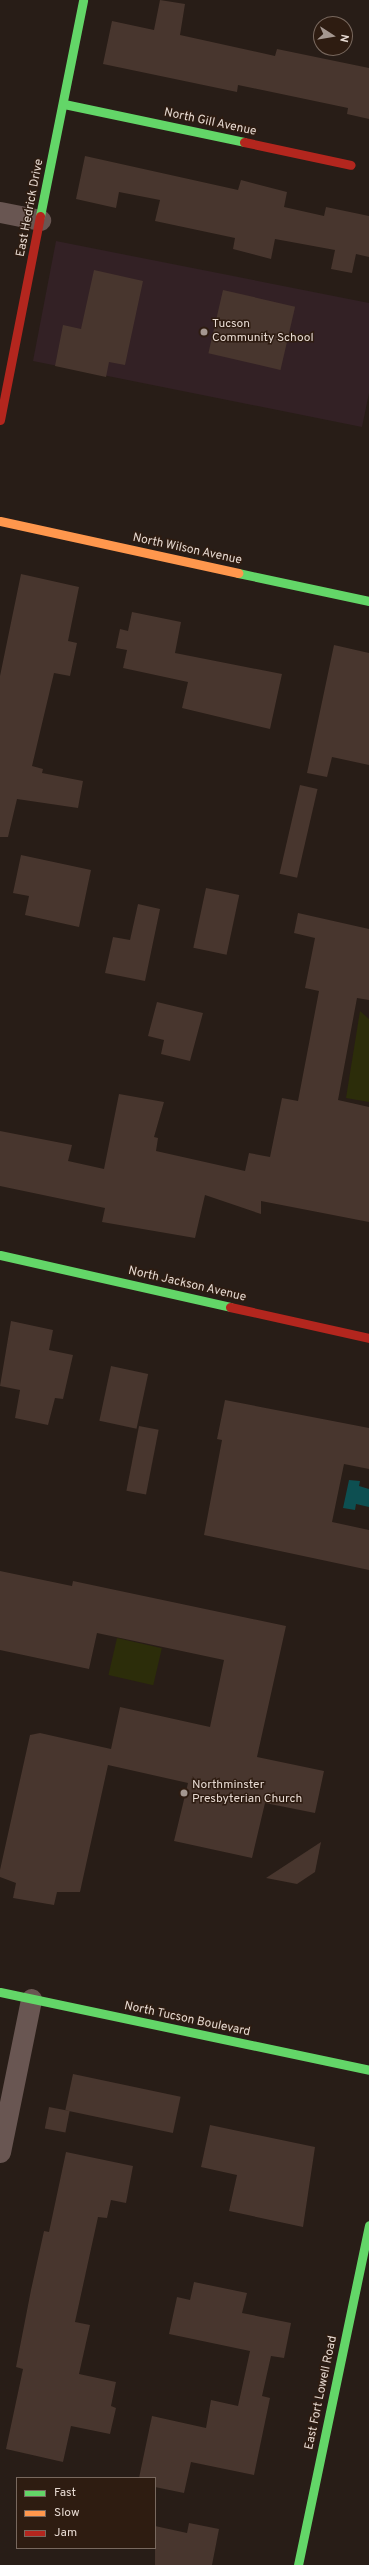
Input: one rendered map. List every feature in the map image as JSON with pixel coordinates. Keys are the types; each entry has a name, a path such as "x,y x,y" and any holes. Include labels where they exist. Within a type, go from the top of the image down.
{"street":[{"name":"East Hedrick Drive","path":"0,420 64,104 83,0"},
{"name":"North Gill Avenue","path":"64,104 352,165"},
{"path":"0,212 40,220"},
{"name":"North Wilson Avenue","path":"0,521 369,601"},
{"name":"North Jackson Avenue","path":"0,1255 369,1338"},
{"name":"North Tucson Boulevard","path":"0,1992 369,2070"},
{"path":"0,2152 31,1999"},
{"name":"East Fort Lowell Road","path":"298,2565 369,2225"}],"shaded area":[{"name":"Tucson Community School","path":"56,241 369,303 369,393 362,427 33,361"},
{"path":"360,1011 369,1019 369,1102 346,1098"},
{"path":"117,1638 162,1648 153,1685 108,1675"}],"water":[{"path":"349,1480 360,1481 359,1486 369,1489 369,1507 356,1504 355,1510 343,1508"}],"building":[{"path":"160,0 185,4 180,35 275,56 277,49 369,68 369,119 347,114 348,108 238,85 237,92 103,64 112,21 154,30"},
{"path":"85,156 238,190 241,180 287,192 284,207 324,216 326,207 369,216 369,257 356,254 352,273 331,269 335,250 275,239 271,259 233,249 235,238 155,221 160,200 119,192 116,208 76,199"},
{"path":"94,270 143,281 125,365 109,362 106,377 55,366 63,325 81,329"},
{"path":"223,290 295,307 280,370 208,353"},
{"path":"21,574 79,587 68,641 77,643 70,676 54,673 32,766 43,769 42,773 83,781 78,808 17,799 8,837 0,837 0,676"},
{"path":"132,612 181,622 175,653 282,674 270,729 182,708 188,682 123,668 127,650 116,648 120,629 128,631"},
{"path":"334,645 369,653 369,765 332,757 327,777 307,773"},
{"path":"300,785 318,789 297,878 280,874"},
{"path":"21,855 91,870 79,927 25,915 29,896 13,893"},
{"path":"206,888 239,895 227,955 193,948"},
{"path":"138,904 160,909 145,981 105,973 113,937 130,940"},
{"path":"298,913 369,929 369,1000 357,998 338,1100 369,1107 369,1222 261,1201 261,1214 205,1195 195,1238 102,1222 105,1208 0,1186 0,1131 72,1145 68,1161 104,1169 119,1094 164,1102 154,1137 158,1138 156,1151 245,1171 249,1153 270,1157 282,1098 298,1101 319,991 305,988 315,938 294,933"},
{"path":"157,1002 203,1013 190,1061 161,1054 164,1040 148,1036"},
{"path":"11,1321 53,1330 49,1350 73,1355 63,1399 55,1398 48,1425 15,1418 20,1390 0,1386"},
{"path":"111,1366 148,1374 137,1429 99,1421"},
{"path":"225,1400 369,1428 369,1469 344,1464 332,1522 369,1530 369,1570 204,1535 222,1440 217,1439"},
{"path":"139,1426 159,1430 146,1495 126,1491"},
{"path":"0,1571 72,1586 73,1581 286,1626 257,1757 324,1771 315,1813 265,1803 252,1858 174,1841 188,1783 108,1765 80,1892 57,1892 54,1905 13,1898 16,1883 0,1877 0,1870 30,1735 40,1733 111,1749 120,1707 210,1727 224,1660 97,1633 89,1669 0,1650"},
{"path":"321,1842 315,1872 297,1884 266,1878"},
{"path":"73,2074 181,2097 173,2133 65,2110"},
{"path":"49,2107 70,2111 65,2133 45,2129"},
{"path":"210,2125 315,2147 303,2227 229,2211 237,2175 201,2167"},
{"path":"66,2152 133,2166 126,2203 111,2200 107,2218 98,2217 75,2322 90,2325 79,2374 116,2382 111,2406 116,2408 110,2434 71,2426 63,2462 6,2449 23,2369 16,2367 31,2290 44,2231 49,2232"},
{"path":"194,2282 247,2293 242,2313 291,2323 284,2358 271,2356 262,2396 270,2398 254,2475 191,2462 184,2493 156,2487 156,2477 139,2477 152,2416 206,2428 211,2400 238,2406 250,2351 169,2334 177,2297 190,2300"},
{"path":"189,2523 219,2529 212,2565 155,2565 156,2526 187,2533"}],"traffic: fast":[{"path":"40,216 83,0"},
{"path":"64,104 244,142"},
{"path":"238,573 369,601"},
{"path":"0,1255 230,1307"},
{"path":"0,1992 369,2070"},
{"path":"298,2565 369,2225"}],"traffic: slow":[{"path":"0,521 238,573"}],"traffic: jam":[{"path":"244,142 351,165"},
{"path":"0,420 40,216"},
{"path":"230,1307 369,1338"}],"place":[{"name":"Tucson Community School","path":"204,332"},
{"name":"Northminster Presbyterian Church","path":"184,1793"}]}
